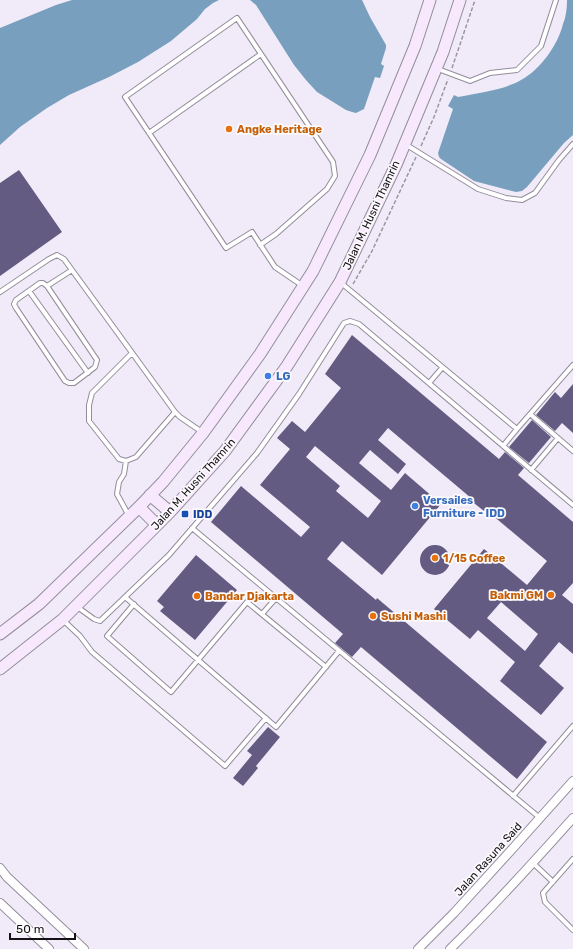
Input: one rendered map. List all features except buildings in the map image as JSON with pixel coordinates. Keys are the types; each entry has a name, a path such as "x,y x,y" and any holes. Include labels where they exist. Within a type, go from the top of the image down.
{"main road":[{"path":"0,634 38,604 163,482 202,433 260,354 312,271 370,155 415,46 430,0"},
{"name":"Jalan M. Husni Thamrin","path":"0,669 62,619 170,512 225,451 287,366 340,282 396,165 443,52 460,0"},
{"path":"150,495 170,512"},
{"path":"139,506 157,525"}],"street":[{"name":"Jalan Rasuna Said","path":"419,948 454,913 573,781"},
{"path":"450,949 533,863 573,818"},
{"path":"0,868 84,949"},
{"path":"0,903 49,949"}],"lane":[{"path":"436,68 470,81 490,73 517,70 541,46 556,0"},
{"path":"260,245 276,234 327,189 335,176 333,162 237,18 125,97 226,248 252,232 260,245 275,267 303,286"},
{"path":"149,133 261,54"},
{"path":"404,144 478,189 506,198 522,200 534,193 573,144"},
{"path":"0,292 49,259 57,255 64,259 175,412 202,433"},
{"path":"47,286 72,270"},
{"path":"43,282 47,286 97,360 95,367 74,383 69,383 65,380 14,304 16,300 29,291 43,282"},
{"path":"340,282 517,429"},
{"path":"29,291 88,373"},
{"path":"76,606 94,619 100,621 168,555 257,454 299,394 344,323 350,320 359,324 573,505"},
{"path":"132,353 92,393 89,405 89,421 119,458 126,461 136,457 175,412"},
{"path":"503,446 573,365"},
{"path":"429,383 442,368"},
{"path":"530,414 573,451"},
{"path":"531,470 558,438"},
{"path":"126,461 124,474 119,482 117,494 129,516"},
{"path":"192,528 540,818"},
{"path":"125,597 276,727 339,651"},
{"path":"262,614 276,598"},
{"path":"134,604 107,636 172,692 247,602 326,667"},
{"path":"62,619 80,636 92,652 225,766 266,718"},
{"path":"513,796 573,726"},
{"path":"573,859 543,893 545,902 573,930"},
{"path":"533,863 553,882"}],"water":[{"path":"72,0 219,0 205,9 197,19 171,41 138,62 69,95 47,108 20,127 0,145 0,28"},
{"path":"250,0 362,0 386,45 381,64 384,66 380,78 375,77 364,109 356,113 346,110 317,92 294,65 256,5"},
{"path":"567,0 573,0 573,135 564,143 522,191 516,192 474,181 439,157 438,153 453,109 448,106 454,95 458,97 507,86 528,76 535,70 553,48 561,32 567,9"}],"place":[{"name":"Angke Heritage","path":"229,129"},
{"name":"LG","path":"268,376"},
{"name":"Versailes Furniture - IDD","path":"415,506"},
{"name":"IDD","path":"185,514"},
{"name":"1/15 Coffee","path":"435,558"},
{"name":"Bakmi GM","path":"551,595"},
{"name":"Bandar Djakarta","path":"197,596"},
{"name":"Sushi Mashi","path":"373,616"}]}
